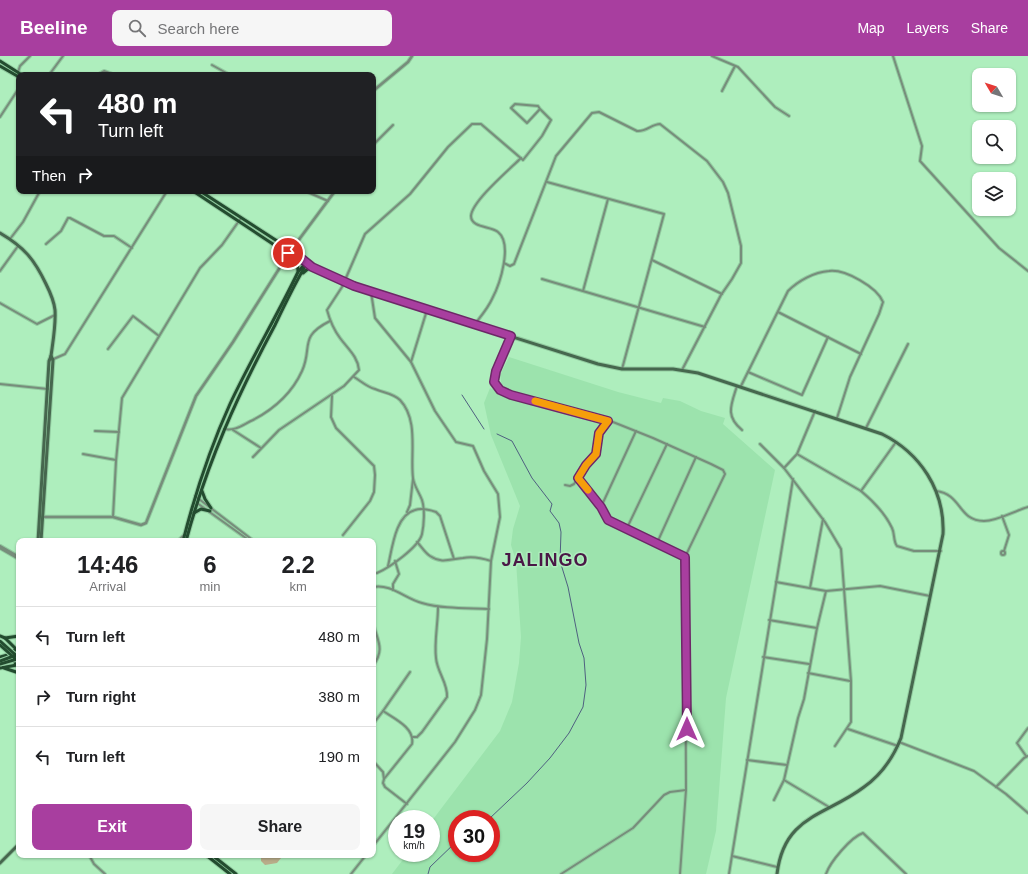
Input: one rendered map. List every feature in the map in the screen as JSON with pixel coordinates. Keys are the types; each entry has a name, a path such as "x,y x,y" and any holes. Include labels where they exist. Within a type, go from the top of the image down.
{"main road":[{"path":"0,61 18,72"},
{"path":"0,66 16,75"},
{"path":"198,194 240,219"},
{"path":"204,194 306,264"},
{"path":"0,233 19,245 30,255 40,269 51,295 55,315 51,356 43,517 40,538"},
{"path":"290,252 297,259 311,267 371,292 598,364 622,369 682,370 706,375 837,418 882,434 896,442 920,463 936,491 943,519 941,551 932,597 898,744 884,769 870,783 858,792 806,820 795,830 785,845 777,874"},
{"path":"297,259 300,273"},
{"path":"183,538 204,466 230,404 306,264"},
{"path":"187,538 198,498 223,429 300,273 311,267"},
{"path":"39,538 51,360"},
{"path":"202,489 211,510"},
{"path":"194,513 201,509 211,510"},
{"path":"0,636 6,638 16,646"},
{"path":"6,638 16,636"},
{"path":"0,640 16,655"},
{"path":"0,646 11,654 12,661 16,663"},
{"path":"0,646 16,662"},
{"path":"0,657 11,654 16,648"},
{"path":"0,663 16,655"},
{"path":"0,663 16,659"},
{"path":"1,668 16,664"},
{"path":"1,668 16,672"},
{"path":"0,863 16,847"},
{"path":"210,858 230,874"},
{"path":"216,858 236,874"}],"street":[{"path":"18,72 20,66 30,56"},
{"path":"51,72 63,56"},
{"path":"376,89 408,62 412,56"},
{"path":"712,56 735,66 749,78 775,106 789,116"},
{"path":"893,56 922,146 920,161 999,248 1028,271"},
{"path":"212,65 225,72"},
{"path":"722,91 735,66"},
{"path":"0,118 16,93"},
{"path":"475,324 493,297 504,263 506,248 504,240 494,230 475,223 471,218 472,213 479,200 521,158 523,160 542,136 551,120 538,106 515,104 511,108 527,123 540,109"},
{"path":"504,263 510,266 514,264 556,156 592,113 599,112 637,131 644,131 657,124 664,126 707,161 728,193 742,255 737,271 722,294 682,370"},
{"path":"253,457 279,430 290,421 332,396 354,377 358,370 358,362 330,321 327,310 344,282 365,234 410,194 448,147 472,124 480,124 521,158"},
{"path":"376,142 392,125"},
{"path":"547,182 664,214 622,369"},
{"path":"10,239 23,222 38,194"},
{"path":"51,360 65,354 165,194"},
{"path":"312,194 328,201"},
{"path":"43,517 113,518 141,525 146,523 196,396 233,342 290,252 333,194"},
{"path":"583,291 608,199"},
{"path":"46,244 61,230 68,218 70,218 104,236 114,236 132,248"},
{"path":"113,518 116,460 122,398 200,268 222,245 240,219"},
{"path":"0,271 19,245"},
{"path":"652,260 722,294"},
{"path":"742,430 732,419 730,412 739,386 748,372 788,291 794,285 831,270 860,279 877,292 883,302 850,377 837,418"},
{"path":"542,278 705,327"},
{"path":"371,292 375,318 411,362 435,411 456,442 473,446 484,471 498,494 500,517 491,561 489,609 481,695 475,710 450,749 376,842"},
{"path":"0,303 36,324 55,315"},
{"path":"411,362 427,310"},
{"path":"778,312 861,354"},
{"path":"108,349 133,316 159,336"},
{"path":"233,430 260,416 283,399 302,370 307,341 310,336 321,325 330,321"},
{"path":"511,336 496,371 494,382 500,390 511,395 608,421 636,431 696,457 723,470 726,474 685,557 686,790 680,874"},
{"path":"748,372 802,395 828,337"},
{"path":"866,428 908,344"},
{"path":"354,377 375,390 387,392 400,400 407,412 411,426 413,479 410,505 407,514 398,526 394,536 388,566"},
{"path":"0,384 48,390"},
{"path":"332,396 331,417 336,428 374,466 375,476 374,492 370,501 343,534"},
{"path":"784,468 797,454 815,411"},
{"path":"565,485 570,486 574,484 586,465 596,454 599,433 608,421"},
{"path":"223,429 233,430 261,448"},
{"path":"95,431 119,432"},
{"path":"601,507 636,431"},
{"path":"861,491 896,442"},
{"path":"627,528 667,444"},
{"path":"760,444 784,468 823,518 841,549 851,681 851,722 848,729 835,746"},
{"path":"83,454 116,460"},
{"path":"797,454 861,491 878,507 886,518 893,531 894,543 897,546 914,551 941,551"},
{"path":"657,542 696,457"},
{"path":"578,478 601,507 608,520 657,542 685,557"},
{"path":"376,573 411,550 422,535 422,501 413,479"},
{"path":"729,874 792,479"},
{"path":"936,491 946,492 955,500 964,513 972,519 984,521 1028,507"},
{"path":"195,496 246,538"},
{"path":"193,501 211,510 250,538"},
{"path":"407,514 415,510 436,512 440,516 454,559"},
{"path":"1002,516 1009,535 1004,551"},
{"path":"810,588 823,518"},
{"path":"181,538 184,535"},
{"path":"418,542 429,556 439,560 449,562 454,559 473,558 491,561"},
{"path":"0,547 16,556"},
{"path":"392,590 393,584 399,574 395,561"},
{"path":"776,582 826,591 844,588 880,586 932,597"},
{"path":"376,587 382,586 420,603 438,607 489,609"},
{"path":"774,800 784,780 804,699 816,628 826,591"},
{"path":"413,737 417,737 422,732 447,697 447,691 437,666 436,656 438,607"},
{"path":"769,620 816,628"},
{"path":"376,634 381,651 380,657 376,662"},
{"path":"763,657 810,664"},
{"path":"376,720 410,672"},
{"path":"808,673 851,681"},
{"path":"383,711 402,724 411,732 413,737 412,744 382,783 384,787 407,804"},
{"path":"996,787 1027,756 1017,743 1028,728"},
{"path":"848,729 898,744 967,768 996,787 1028,813"},
{"path":"747,760 787,765"},
{"path":"376,765 382,772 384,779"},
{"path":"784,780 829,807"},
{"path":"561,874 633,828 664,795 670,792 686,790"},
{"path":"826,874 830,864 854,838 864,833 906,874"},
{"path":"732,856 778,867"},
{"path":"91,858 94,864 105,874"},
{"path":"351,874 364,858"}],"shaded area":[{"path":"509,357 618,392 661,403 663,398 680,401 701,411 725,418 723,424 775,470 726,698 716,831 706,874 392,874 401,862 440,862 440,810 500,731 512,702 519,663 521,637 516,561 511,545 513,529 520,506 491,435 484,403 490,388 499,392 502,387 500,375"},
{"path":"261,858 281,858 277,863 265,865 261,861"}],"waterway":[{"path":"462,395 484,429"},
{"path":"497,434 512,441 532,478 552,504 550,511 559,523 561,532 560,561 568,587 579,643 584,658 586,685 583,707 569,733 550,758 527,783 498,810"},
{"path":"428,874 430,867 448,850"}],"slow traffic":[{"path":"535,401 608,421 599,433 596,454 586,465 578,478 588,490"}],"district":[{"name":"JALINGO","path":"545,560"}],"route":[{"path":"288,253 291,250 312,267 354,286 511,336 496,371 494,382 500,390 511,395 608,421 599,433 596,454 586,465 578,478 601,507 608,520 657,542 685,557 687,729"}]}
